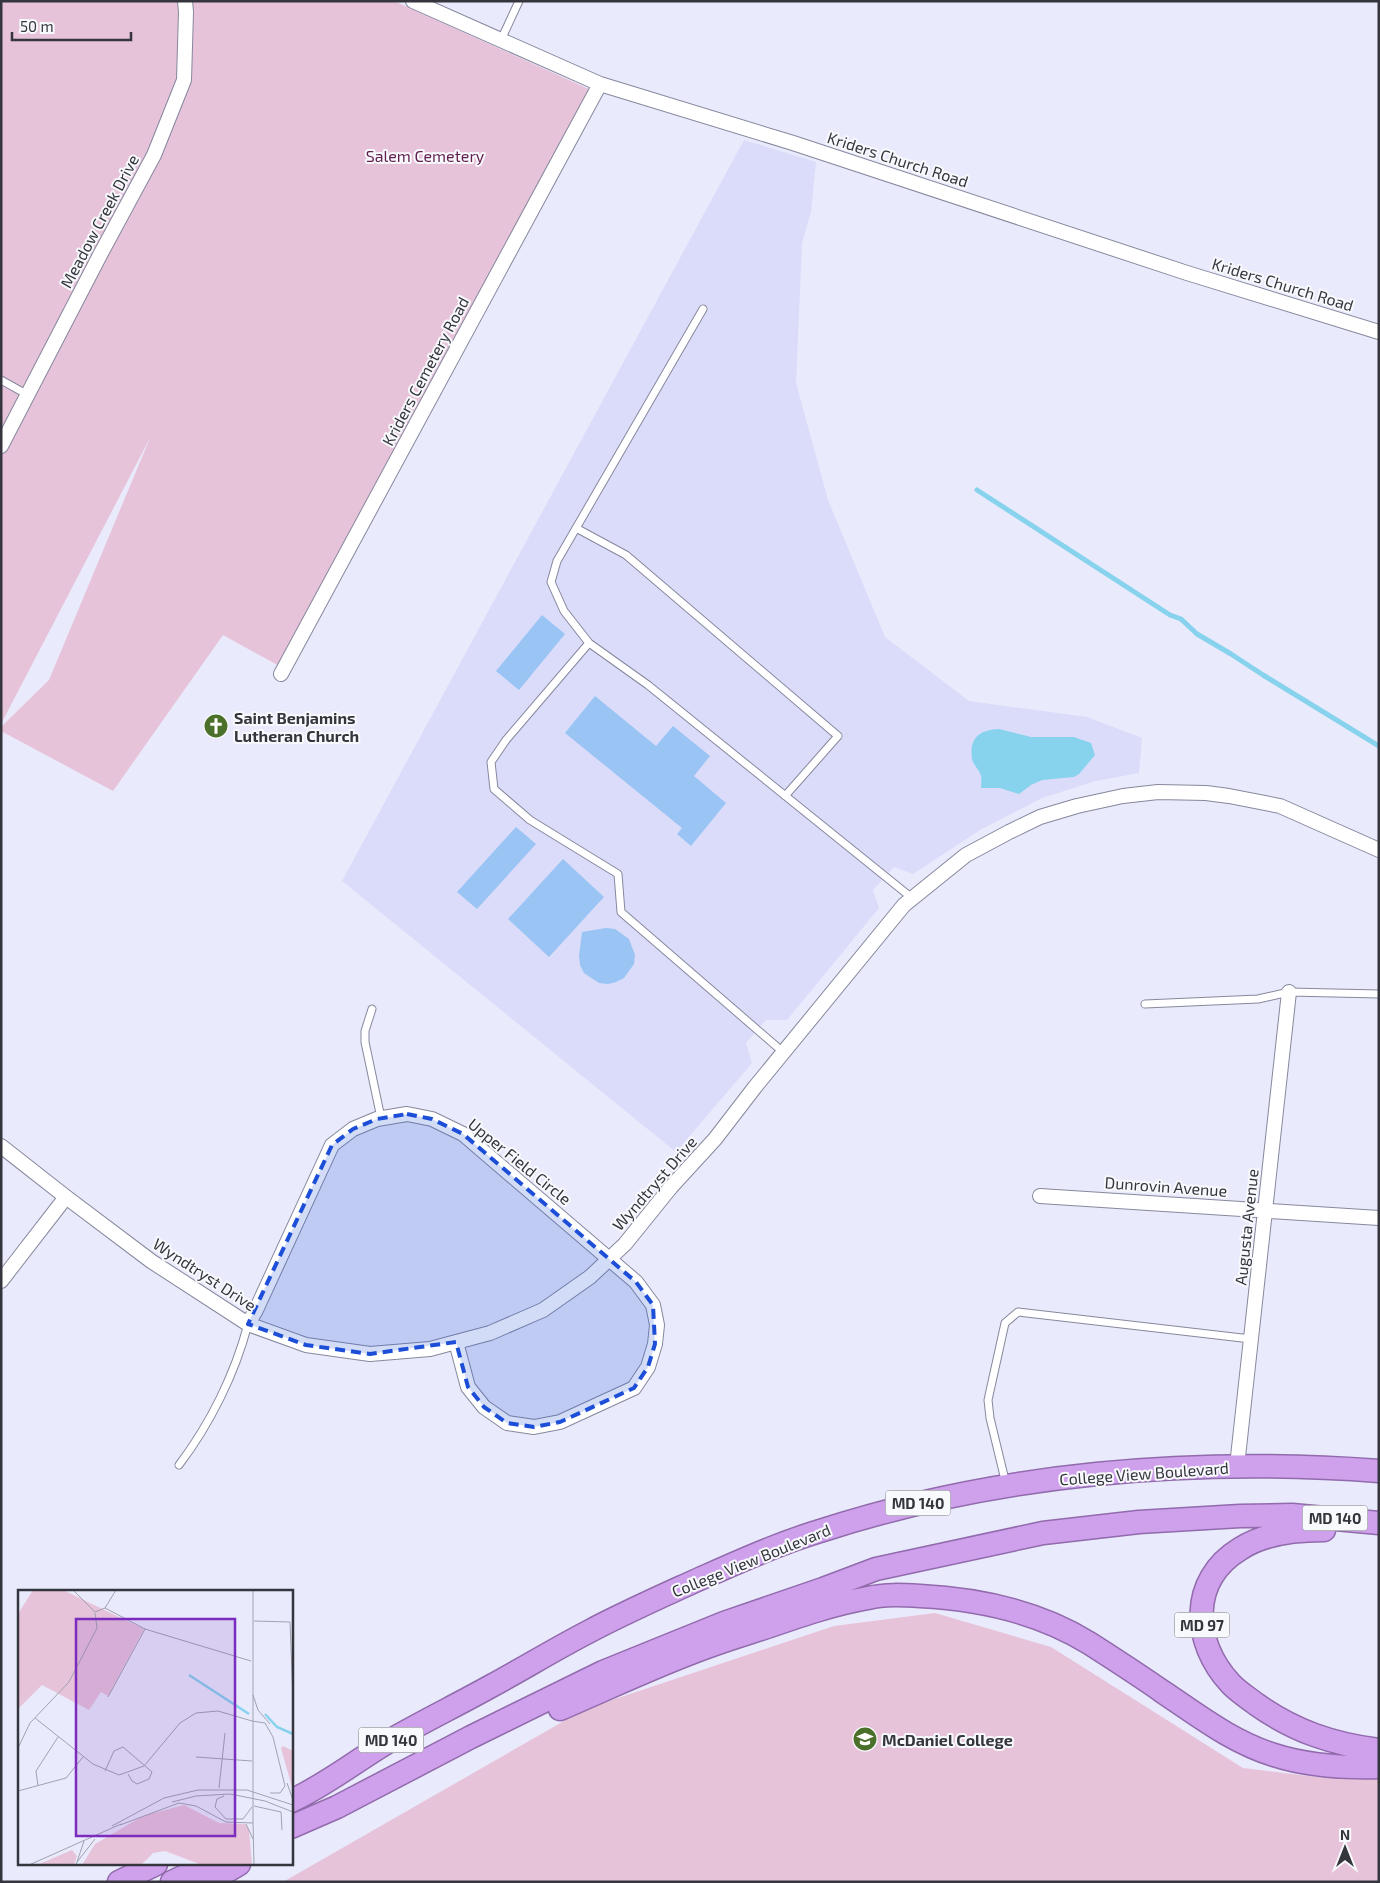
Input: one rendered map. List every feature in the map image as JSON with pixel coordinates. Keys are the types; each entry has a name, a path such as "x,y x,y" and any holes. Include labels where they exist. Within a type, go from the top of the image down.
{"highway":[{"name":"College View Boulevard","path":"292,1801 308,1793 391,1740 590,1630 705,1577 800,1538 864,1517 924,1502 1007,1487 1138,1470 1237,1466 1301,1466 1379,1472"},
{"name":"MD 140","path":"292,1827 337,1807 471,1737 603,1672 724,1623 876,1569 1043,1533 1139,1522 1240,1516 1292,1516 1379,1523"},
{"name":"MD 97","path":"1379,1534 1344,1530 1307,1530 1282,1533 1255,1541 1239,1549 1221,1563 1205,1594 1201,1620 1204,1642 1211,1656 1230,1683 1242,1694 1281,1721 1302,1731 1322,1738 1379,1750"},
{"path":"384,1782 706,1647 835,1605 869,1597 894,1595 945,1597 971,1601 1044,1620 1087,1642 1212,1726 1251,1746 1302,1762 1332,1767 1379,1767"},
{"path":"292,1833 337,1807"},
{"path":"119,1882 152,1866"},
{"path":"172,1882 206,1866"},
{"path":"209,1882 236,1866"}],"street":[{"name":"Meadow Creek Drive","path":"1,446 154,155 184,80 185,1"},
{"name":"Kriders Church Road","path":"413,1 600,84 793,143 1187,273 1379,332"},
{"name":"Kriders Cemetery Road","path":"281,674 600,84"},
{"name":"Wyndtryst Drive","path":"1,1146 151,1261 248,1324 306,1345 370,1354 430,1349 490,1333 543,1310 590,1277 625,1244 671,1187 715,1139 783,1052 904,905 966,855 1040,817 1077,806 1124,796 1158,792 1229,796 1280,806 1379,850"},
{"name":"Augusta Avenue","path":"1237,1466 1289,992"},
{"name":"Upper Field Circle","path":"248,1324 332,1145 353,1128 382,1118 407,1114 432,1119 463,1134 610,1258 636,1282 653,1305 657,1325 656,1344 648,1367 634,1388 560,1422 534,1427 507,1423 484,1407 468,1387 456,1342"},
{"name":"Dunrovin Avenue","path":"1040,1196 1379,1218"},
{"path":"1,1280 66,1197"}],"lane":[{"path":"501,40 519,1"},
{"path":"703,309 557,561 551,582 564,611 588,643 648,685 912,898"},
{"path":"1,380 28,394"},
{"path":"576,528 626,555 838,736 785,796"},
{"path":"588,643 506,740 491,762 494,789 530,820 618,874 621,912 783,1052"},
{"path":"1145,1004 1258,999 1289,992 1379,994"},
{"path":"372,1009 365,1031 365,1042 382,1118"},
{"path":"1007,1487 990,1418 988,1400 1005,1323 1018,1312 1252,1339"},
{"path":"179,1465 218,1402 242,1349 248,1324"}],"highlighted area":[{"path":"407,1114 432,1119 463,1134 636,1282 653,1305 655,1344 648,1367 634,1388 560,1422 534,1427 507,1423 484,1407 468,1387 456,1342 370,1354 306,1345 248,1324 332,1145 353,1129 377,1119"}],"shaded area":[{"path":"744,140 816,162 811,212 802,243 796,383 828,500 885,637 969,701 1087,717 1142,738 1139,773 1096,781 1042,798 980,830 913,874 894,867 873,890 879,908 787,1020 766,1020 746,1043 752,1063 676,1152 342,881"},
{"path":"999,729 1031,737 1074,737 1091,743 1095,755 1079,774 1074,777 1042,780 1019,794 1000,788 981,788 980,774 972,759 972,745 981,733"}],"green space":[{"name":"Salem Cemetery","path":"1,1 394,1 589,89 281,667 223,635 113,791 1,731 1,727 49,680 150,438 1,724"},
{"name":"McDaniel College","path":"935,1613 1051,1647 1243,1768 1316,1777 1379,1779 1379,1882 283,1882 585,1709 834,1626"}],"building":[{"path":"542,615 565,634 519,690 496,671"},
{"path":"595,696 656,746 673,726 710,756 694,776 726,803 691,846 677,834 682,828 565,733"},
{"path":"516,827 536,844 477,909 457,892"},
{"path":"563,859 604,897 549,957 508,919"},
{"path":"606,928 615,929 629,939 635,955 634,964 624,978 608,984 599,983 584,973 580,965 579,956 582,932"}],"waterway":[{"path":"977,490 1170,615 1181,619 1197,634 1379,746"}],"place":[{"name":"Saint Benjamins Lutheran Church","path":"216,726"},
{"name":"McDaniel College","path":"865,1739"}]}
